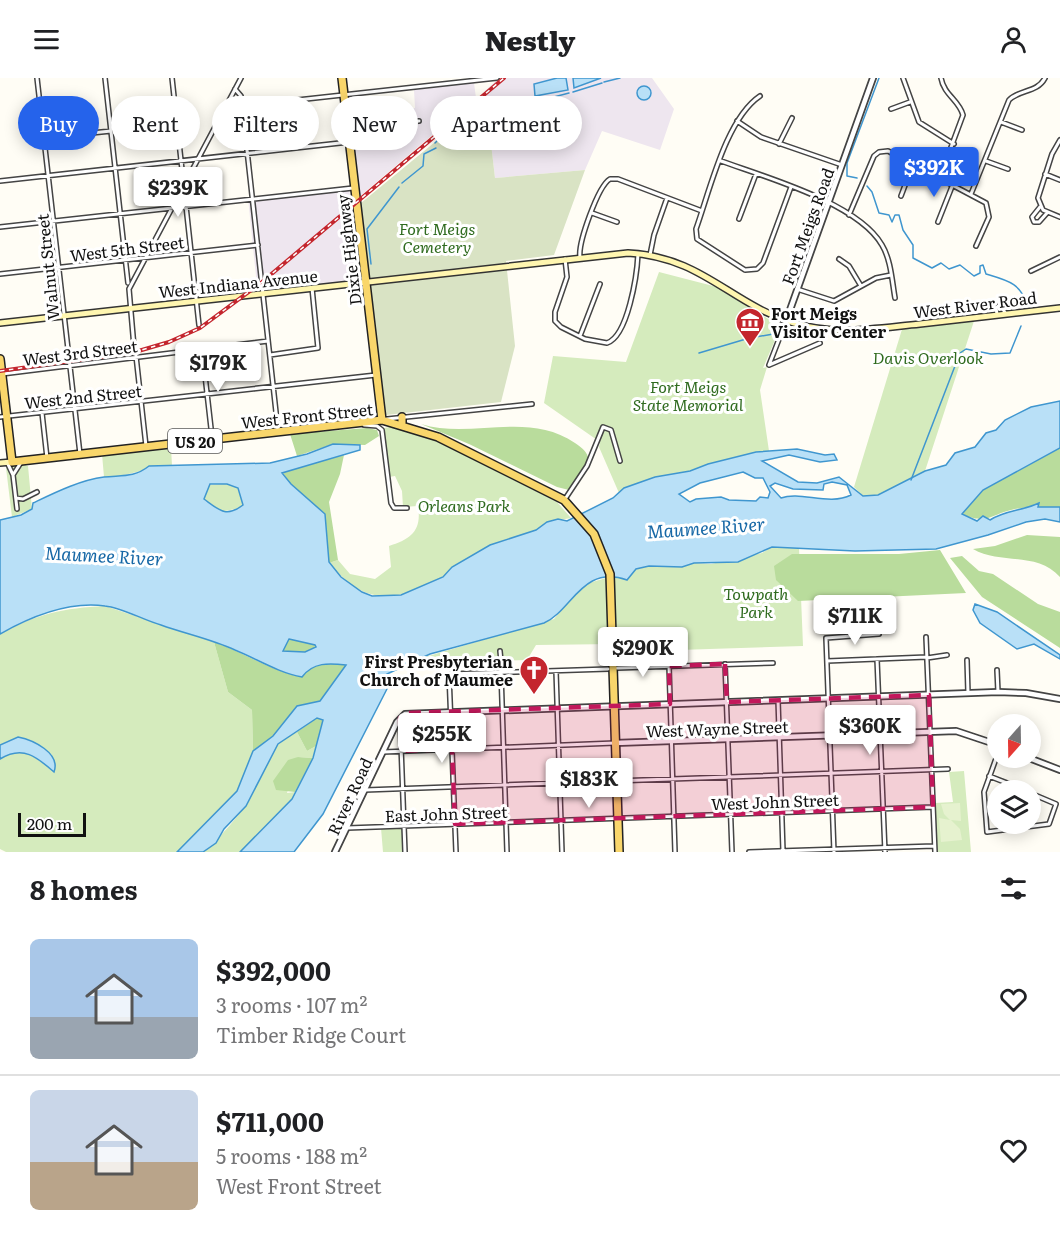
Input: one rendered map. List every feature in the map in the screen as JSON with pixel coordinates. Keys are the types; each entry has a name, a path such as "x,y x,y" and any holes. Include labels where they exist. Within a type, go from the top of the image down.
{"main road":[{"name":"Dixie Highway","path":"342,78 344,96"},
{"name":"Dixie Highway","path":"350,150 382,420"},
{"name":"West Indiana Avenue","path":"0,322 580,257 638,254 650,255 698,271 786,321"},
{"name":"West River Road","path":"786,321 813,328 843,331 1060,308"},
{"path":"0,359 3,417 10,462 0,463"},
{"path":"402,417 402,425"},
{"name":"West Front Street","path":"10,462 382,420"},
{"name":"US 20","path":"382,420 438,437 564,500 591,528 603,552 611,590 619,852"}],"street":[{"name":"Walnut Street","path":"37,78 39,96"},
{"path":"99,132 111,131 105,78"},
{"path":"172,78 199,325"},
{"path":"129,284 146,258 241,78"},
{"path":"344,96 497,78"},
{"name":"Fort Meigs Road","path":"820,343 769,365 873,78"},
{"path":"903,78 910,102 921,125 954,144"},
{"path":"939,177 954,144 963,114 945,91 941,78"},
{"path":"971,194 1012,97 1037,87 1045,78"},
{"path":"235,89 240,96"},
{"path":"760,96 751,102 728,135 695,230 699,241 744,269 754,271 763,263 790,187"},
{"path":"891,109 910,102"},
{"path":"779,144 792,118"},
{"path":"737,121 754,134 842,165"},
{"path":"1001,122 1022,130"},
{"path":"1060,140 1038,196 1040,207 1047,213 1060,217"},
{"path":"0,181 331,144"},
{"name":"Walnut Street","path":"45,150 80,454"},
{"path":"113,150 134,347"},
{"path":"247,150 279,431"},
{"path":"849,215 876,154 888,151 986,203 990,214 976,246"},
{"path":"721,160 829,202 849,215 880,242 887,256 895,298"},
{"path":"986,161 1008,169"},
{"path":"901,196 913,164"},
{"path":"739,219 756,174"},
{"path":"1045,174 1060,180"},
{"path":"580,257 580,245 602,186 611,179 702,211"},
{"path":"938,222 953,184"},
{"path":"0,227 354,188"},
{"path":"650,255 655,230 667,198"},
{"path":"1040,207 1032,217 1034,222 1039,222 1047,213"},
{"path":"592,213 617,222"},
{"name":"West 5th Street","path":"0,274 258,245"},
{"path":"565,259 566,280 554,317 560,326 580,336 603,343 616,337 636,286 638,254"},
{"path":"1032,271 1060,257"},
{"path":"839,259 849,266 861,286"},
{"path":"797,289 832,301 876,278 891,275"},
{"path":"580,336 600,284"},
{"path":"270,355 318,348 312,288"},
{"name":"West 3rd Street","path":"1,370 70,366 268,341"},
{"path":"202,349 212,439"},
{"path":"136,356 146,446"},
{"name":"West 2nd Street","path":"3,417 376,375"},
{"name":"West Front Street","path":"382,420 532,404"},
{"path":"42,412 47,458"},
{"path":"358,422 377,426 382,430 392,506 407,508"},
{"path":"564,500 587,466 603,427 611,430 620,462"},
{"path":"13,475 23,461"},
{"path":"10,462 17,509"},
{"path":"16,498 23,499 37,492"},
{"path":"834,851 827,637 879,634"},
{"path":"926,637 935,852"},
{"path":"500,651 507,852"},
{"path":"828,661 947,655"},
{"path":"877,659 884,850"},
{"path":"967,660 968,693"},
{"path":"617,668 773,663"},
{"path":"725,664 732,852"},
{"path":"669,666 675,852"},
{"path":"456,852 450,674 608,669"},
{"path":"556,670 562,852"},
{"path":"998,670 998,692"},
{"path":"405,852 400,717 405,714 998,692 1026,693 1060,699"},
{"path":"778,700 783,851"},
{"name":"River Road","path":"335,852 400,717"},
{"name":"West Wayne Street","path":"615,743 930,732 963,732 987,741"},
{"path":"383,752 615,743"},
{"path":"1041,763 1060,770"},
{"path":"988,780 992,768"},
{"path":"365,790 948,769"},
{"path":"989,776 999,780"},
{"path":"987,783 984,794 987,832"},
{"path":"1041,798 1056,804 1048,824 1041,825"},
{"name":"West John Street","path":"618,819 933,807"},
{"name":"East John Street","path":"347,828 618,819"},
{"path":"749,852 884,850 934,846"}],"highlighted area":[{"path":"725,664 727,702 929,695 933,807 455,824 452,749 401,751 400,718 408,713 670,704 669,666"}],"shaded area":[{"path":"499,78 652,78 674,109 660,150 602,131 585,170 495,178 492,150 582,150 582,96 486,96 485,91"},
{"path":"474,83 476,96 430,96 430,137 418,147 418,96 414,96 414,90"},
{"path":"353,150 415,150 359,197"},
{"path":"349,187 359,285 258,296 248,198"}],"green space":[{"name":"Fort Meigs Cemetery","path":"430,146 430,150 492,150 495,178 585,170 554,255 506,261 515,346 501,402 386,415 364,248 361,203"},
{"name":"Fort Meigs State Memorial","path":"659,272 717,287 778,325 778,333 763,368 767,367 760,390 769,451 739,456 690,471 655,477 624,488 619,493 599,447 600,442 544,403 553,356 626,362"},
{"name":"Davis Overlook","path":"975,318 925,471 878,496 863,496 854,487 903,326"},
{"path":"421,424 459,429 538,428 557,433 575,443 586,452 589,460 569,490 557,487 469,444"},
{"name":"Orleans Park","path":"390,427 428,436 557,502 571,518 547,522 536,530 490,545 440,578 409,592 383,596 361,590 339,574 329,563 338,560 350,574 375,579 391,567 389,546 409,537 418,522 418,506 403,507 402,491 395,476 389,477 384,428"},
{"path":"367,428 377,430 379,436 365,445 333,444 297,456 290,434"},
{"path":"171,447 172,466 104,477 102,454"},
{"path":"1060,448 1060,507 1038,507 1038,503 983,519 962,514 983,490"},
{"path":"344,455 340,474 329,502 338,560 329,563 325,514 291,484 282,472"},
{"path":"30,462 32,464 25,465 28,466 32,509 12,517 6,468"},
{"path":"227,484 238,488 244,504 240,508 220,512 205,501 204,495 209,485"},
{"path":"1027,535 1060,537 1060,577 1051,569 1040,564 984,554 973,549 995,546"},
{"name":"Towpath Park","path":"772,547 799,548 803,646 616,652 615,644 536,645 527,660 445,662 423,666 415,660 554,619 578,590 592,582 649,566 682,567 694,563 711,564 762,553"},
{"path":"940,550 966,593 798,601 776,580 774,566 792,554 899,554"},
{"path":"962,556 979,571 993,574 1038,604 1060,612 1060,648 982,597 950,558"},
{"path":"105,606 214,642 228,692 252,710 253,751 237,791 177,852 6,852 0,849 0,759 22,753 35,758 54,772 52,755 28,739 16,739 0,745 0,634 26,621 51,613"},
{"path":"289,639 316,647 305,652 283,651 282,648"},
{"path":"214,642 280,671 302,677 316,666 346,665 320,701 297,706 273,736 253,751 252,710 228,692"},
{"path":"317,718 323,720 316,746 307,751 297,732"},
{"path":"297,732 307,751 316,746 313,758 298,757 287,793 295,792 292,799 240,852 203,852 233,822 243,808 279,743 287,736"},
{"path":"298,757 313,758 295,792 276,790 273,781 288,760"},
{"path":"964,771 971,852 937,852 935,803 953,802 949,772"},
{"path":"960,803 961,821 951,820 960,829 962,840 941,842 939,818 950,820 944,814 941,804"},
{"path":"381,828 402,828 403,852 383,852"}],"water":[{"path":"566,78 568,90 535,96 534,84"},
{"path":"573,78 601,78 574,88"},
{"path":"641,86 647,86 651,93 647,100 641,100 637,96 637,90"},
{"name":"Maumee River","path":"1060,401 1060,448 983,490 962,514 977,521 983,516 990,520 1039,503 1038,507 1060,507 1060,522 1045,519 1026,522 936,549 855,551 772,547 738,562 694,563 682,567 649,566 636,569 627,580 612,577 599,578 588,583 554,617 544,623 430,654 387,674 389,685 323,814 294,852 240,852 292,799 313,758 323,720 317,718 278,744 246,806 224,829 216,843 203,852 177,852 237,791 253,751 273,736 297,706 320,701 346,665 316,666 302,677 293,675 217,643 105,606 64,608 24,622 0,634 0,520 21,515 32,509 33,503 77,484 104,477 133,474 149,466 270,463 307,454 333,444 360,445 360,450 282,473 325,514 329,562 341,577 362,592 372,596 401,595 443,577 452,567 490,545 536,530 547,522 558,519 567,521 613,498 624,488 655,477 690,471 756,452 797,449 825,455 834,454 837,460 820,462 789,455 762,461 798,482 817,483 839,477 863,496 878,495 925,471 946,465 955,453 975,447 986,433 996,430 1005,420 1031,407","holes":["743,472 755,478 763,478 770,492 768,498 760,497 756,501 729,500 721,497 696,499 690,502 679,494 700,483","832,482 847,485 851,495 834,499 797,496 781,498 770,486 775,483 793,489 823,490 824,484","210,484 227,484 238,488 243,505 227,512 218,509 204,499","289,639 316,647 305,652 283,651"]},
{"path":"975,604 997,612 1060,655 1060,659 1034,644 1017,649 980,623 973,610"},
{"path":"18,737 38,744 50,753 55,765 54,772 36,758 23,753 8,755 0,759 0,745"}],"waterway":[{"path":"604,82 620,78"},
{"path":"857,178 847,176 847,163 879,78"},
{"path":"573,92 602,83"},
{"path":"558,96 569,93"},
{"path":"402,183 423,166 424,154 432,150"},
{"path":"867,186 872,192 879,213 889,215 892,222 895,215 899,215 903,230 913,245 913,258 932,268 941,263 949,269 960,265 974,276 980,273 980,266 983,265 986,274 1017,287 1025,298 1027,306"},
{"path":"371,264 367,229 399,187"},
{"path":"911,480 960,353 966,349 991,354 1010,353 1021,326"},
{"path":"792,329 822,334"},
{"path":"750,338 779,333"},
{"path":"699,353 746,339"},
{"path":"1025,691 1041,693"}],"railway":[{"path":"0,371 135,352 169,342 200,328 262,282 504,78"}],"place":[{"name":"Fort Meigs Visitor Center","path":"750,348"},
{"name":"First Presbyterian Church of Maumee","path":"534,696"}]}
